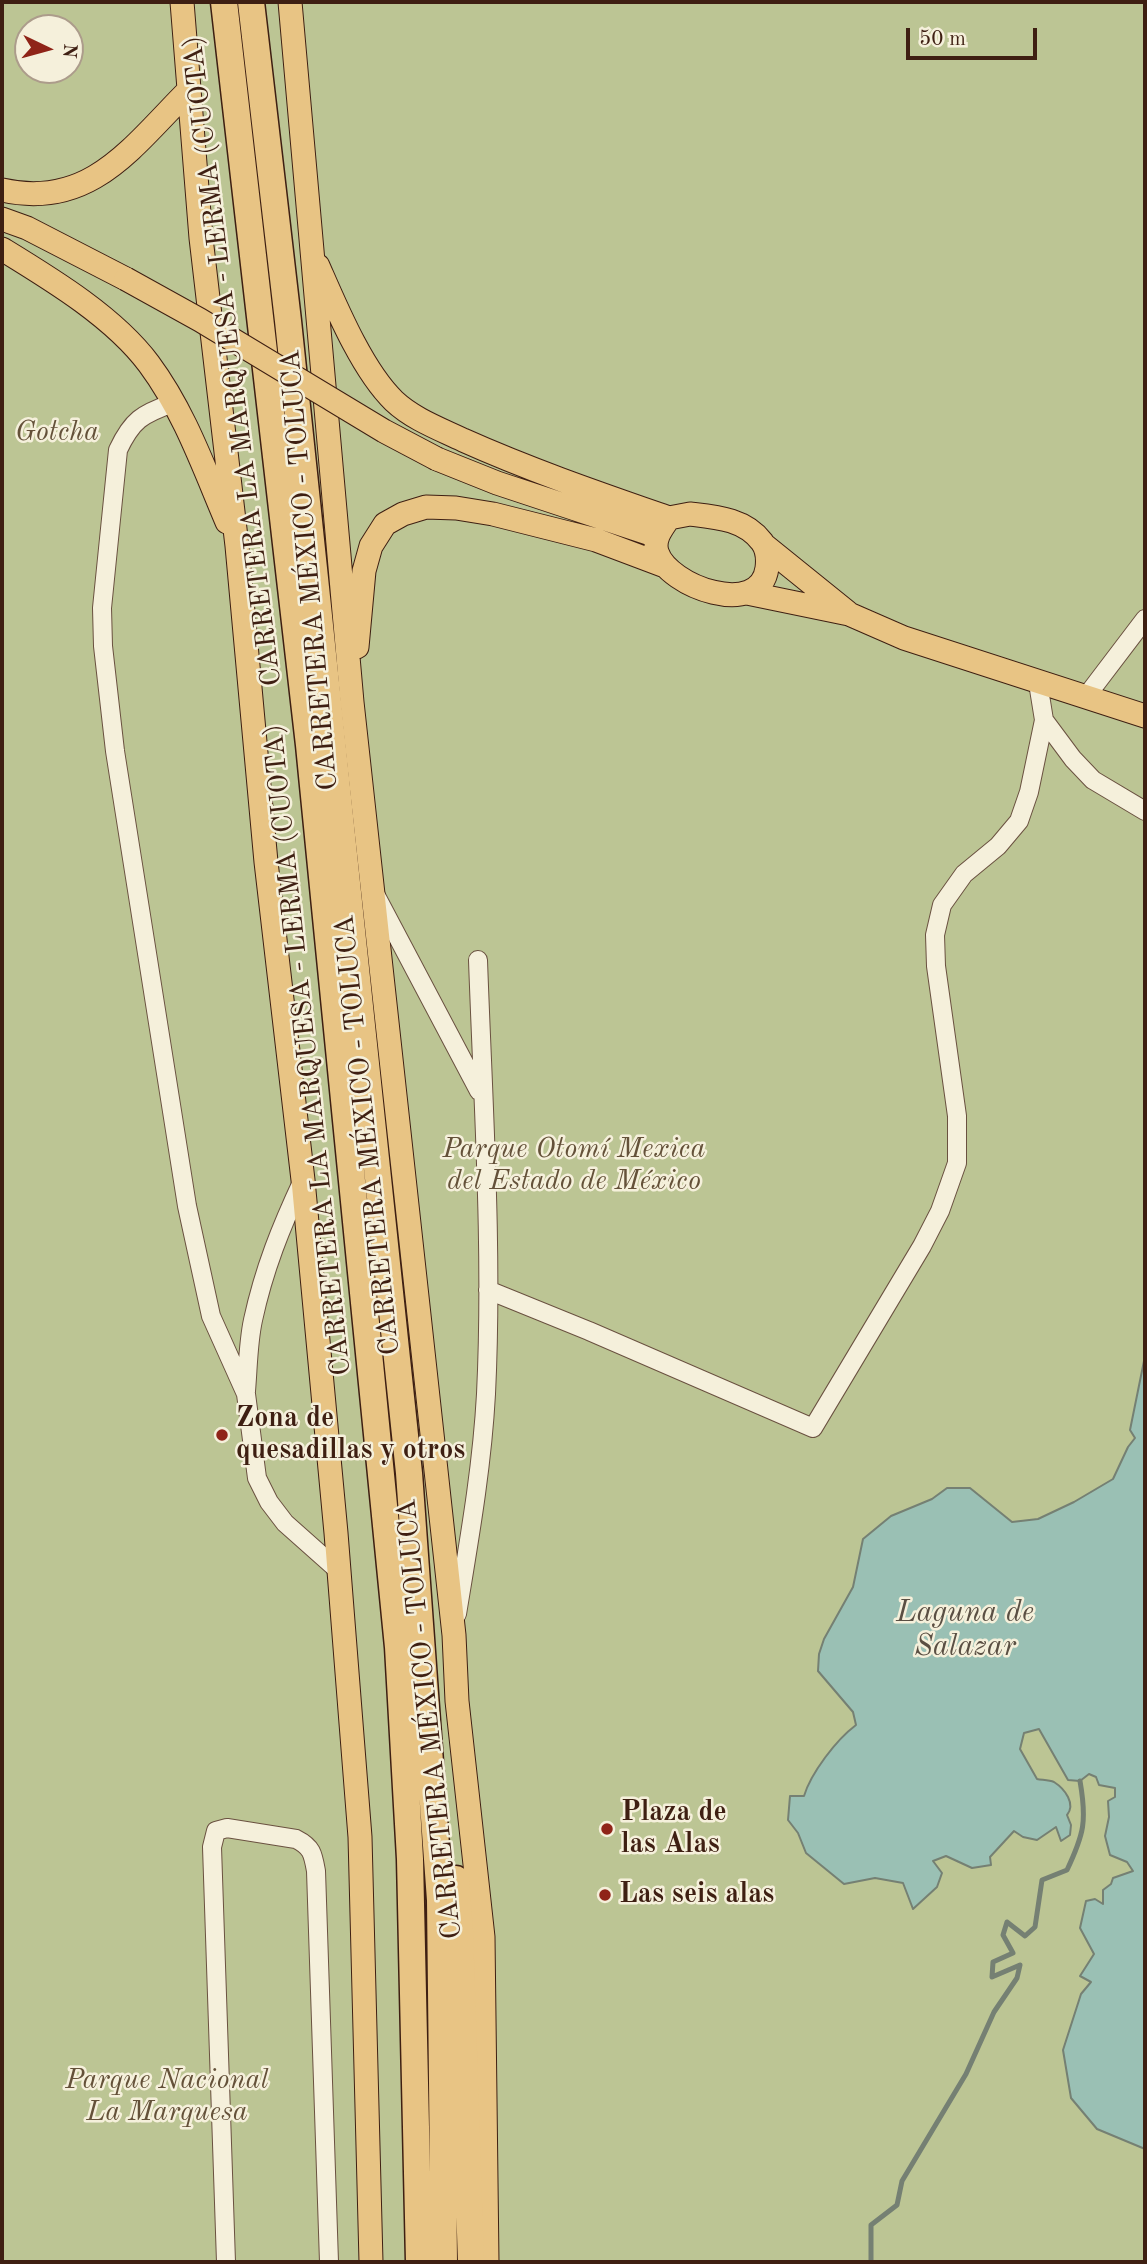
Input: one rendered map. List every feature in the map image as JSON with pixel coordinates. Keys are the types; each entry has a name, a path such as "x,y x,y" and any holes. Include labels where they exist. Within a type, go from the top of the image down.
{"highway":[{"name":"CARRETERA LA MARQUESA - LERMA (CUOTA)","path":"223,2 309,745 398,1647 410,1860 419,2262"},
{"name":"CARRETERA LA MARQUESA - LERMA (CUOTA)","path":"251,2 288,321 409,1473 440,1900 444,2262"},
{"path":"409,1473 431,1575 455,1862 461,1944 471,2262"}],"main road":[{"path":"182,2 201,238 237,546 266,862 303,1180 339,1570 360,1837 370,2128 371,2262"},
{"name":"CARRETERA MÉXICO - TOLUCA","path":"290,2 310,250 370,886 454,1635 457,1701 483,1937 486,2262"},
{"path":"2,190 53,194 78,187 102,174 188,91"},
{"path":"2,219 95,261 200,320 384,431 437,459 497,483 663,527 690,514 732,520 751,530 764,545 849,614"},
{"path":"2,249 45,276 112,326 148,363 189,433 237,546"},
{"path":"310,250 343,322 366,363 394,401 424,422 663,527"},
{"path":"352,702 364,571 371,546 385,524 403,514 426,507 456,508 493,514 596,540 665,566 680,578 709,592 726,595 747,593 849,614 904,638 1145,716"},
{"path":"663,527 656,551 665,566"},
{"path":"747,593 760,584 766,572 768,559 764,545"}],"street":[{"path":"173,402 153,410 129,428 118,450 102,608 103,646 115,751 187,1206 211,1316 246,1394"},
{"path":"1085,698 1145,619"},
{"path":"488,1290 813,1428 922,1246 940,1211 957,1163 957,1116 936,966 935,935 942,905 964,874 998,846 1019,821 1029,792 1044,720 1038,683"},
{"path":"1044,720 1073,759 1093,780 1145,811"},
{"path":"370,886 482,1098"},
{"path":"454,1635 477,1489 486,1395 488,1290 478,960"},
{"path":"303,1180 277,1234 262,1287 253,1322 246,1394 257,1478 285,1523 339,1570"},
{"path":"226,2262 212,1847 216,1831 228,1828 296,1839 306,1844 313,1853 316,1871 329,2262"}],"green space":[{"name":"Parque Otomí Mexica del Estado de México","path":"2,2 1145,2 1145,2262 2,2262"}],"water":[{"name":"Laguna de Salazar","path":"1145,1356 1145,2149 1097,2129 1071,2098 1063,2050 1081,1994 1091,1982 1080,1976 1094,1954 1080,1928 1086,1901 1095,1899 1103,1904 1103,1890 1111,1884 1113,1878 1133,1871 1127,1862 1110,1855 1105,1836 1109,1817 1108,1801 1115,1797 1115,1788 1099,1785 1096,1777 1089,1774 1080,1781 1068,1780 1039,1729 1024,1733 1020,1749 1037,1779 1054,1782 1068,1797 1070,1835 1061,1841 1056,1827 1037,1840 1023,1837 1014,1831 990,1857 991,1865 972,1868 946,1856 933,1861 942,1873 937,1887 913,1909 903,1883 875,1878 844,1884 806,1853 798,1833 788,1820 790,1796 804,1796 812,1777 825,1758 856,1725 853,1712 818,1671 819,1654 824,1639 853,1587 863,1539 891,1516 932,1499 947,1488 970,1488 1012,1522 1038,1519 1113,1479 1135,1438 1130,1430"}],"waterway":[{"path":"871,2262 871,2225 897,2205 902,2181 966,2074 994,2012 1017,1978 1020,1965 992,1977 993,1962 1013,1953 1003,1935 1007,1922 1025,1936 1035,1927 1042,1880 1067,1870 1073,1857 1083,1817 1080,1781"}],"place":[{"name":"Zona de quesadillas y otros","path":"222,1435"},
{"name":"Plaza de las Alas","path":"607,1829"},
{"name":"Las seis alas","path":"605,1895"}],"park label":[{"name":"Gotcha","path":"57,433"},
{"name":"Parque Nacional La Marquesa","path":"167,2097"}]}
